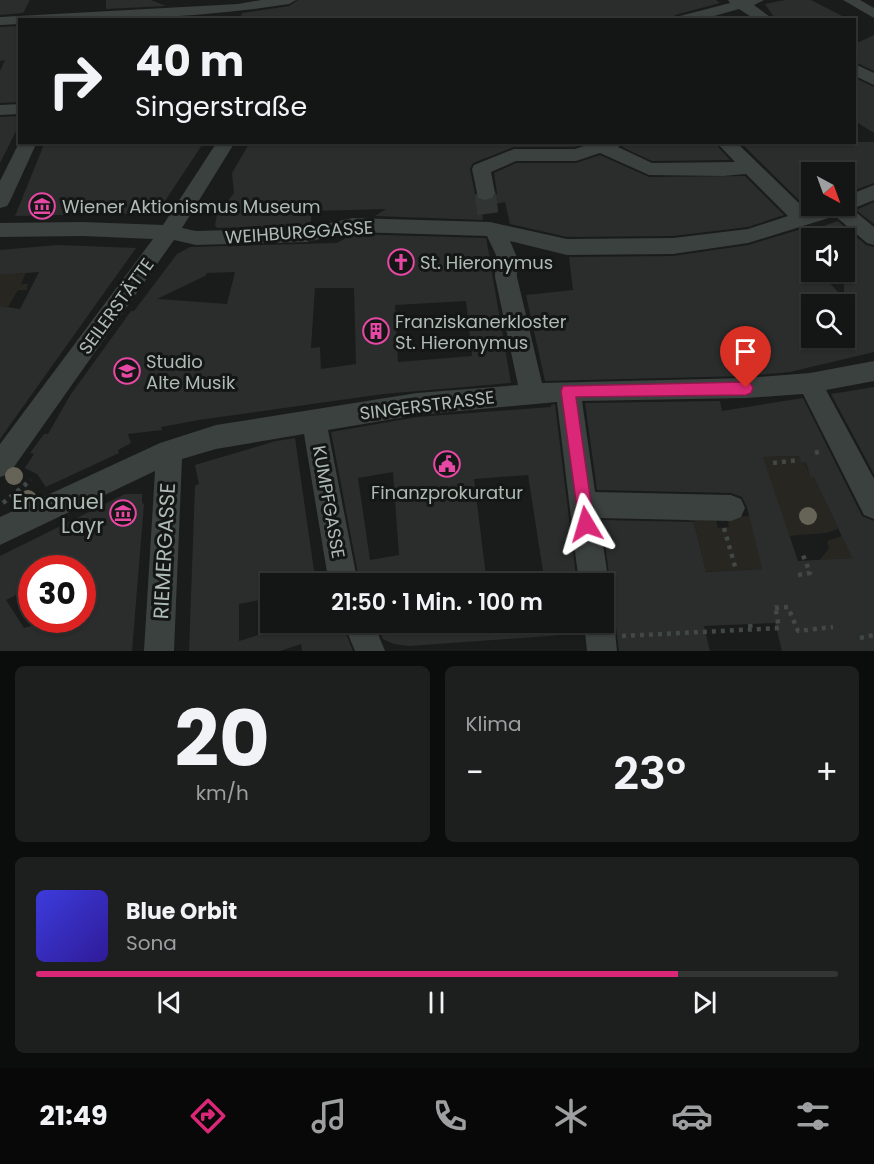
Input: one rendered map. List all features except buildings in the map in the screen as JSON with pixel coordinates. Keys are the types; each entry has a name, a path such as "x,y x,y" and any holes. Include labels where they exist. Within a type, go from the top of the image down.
{"street":[{"path":"85,18 94,0"},
{"path":"85,18 222,9 290,0"},
{"path":"687,18 737,2 757,0"},
{"path":"850,0 874,14"},
{"path":"737,2 764,18"},
{"path":"0,21 18,20"},
{"path":"856,70 874,80"},
{"path":"0,110 18,109"},
{"path":"0,201 27,144"},
{"name":"SEILERSTÄTTE","path":"0,465 169,232 225,144"},
{"path":"727,144 802,218"},
{"path":"485,193 481,169 514,155 576,155 609,145 649,168 723,170 748,167"},
{"name":"WEIHBURGGASSE","path":"855,200 874,192"},
{"name":"WEIHBURGGASSE","path":"0,230 83,229 169,232 196,238 306,235 353,225 491,227 567,247 673,246 748,236 809,216"},
{"path":"852,216 874,238"},
{"path":"491,227 506,255 506,277 532,393"},
{"name":"SINGERSTRASSE","path":"0,531 170,451 216,437 417,404 568,391 746,388 810,383 874,371"},
{"path":"810,383 874,506"},
{"path":"568,391 592,573"},
{"name":"KUMPFGASSE","path":"314,420 342,573"},
{"name":"RIEMERGASSE","path":"159,651 170,451"},
{"path":"583,505 727,518"},
{"path":"363,633 370,651"},
{"path":"600,633 602,651"}],"path":[{"path":"815,453 822,451"},
{"path":"773,463 800,460"},
{"path":"6,502 31,480"},
{"path":"727,518 736,570"},
{"path":"798,575 810,573 803,555"},
{"path":"630,635 751,627 779,628 775,606 788,607 798,631 833,627"},
{"path":"860,638 874,635"}],"shaded area":[{"path":"26,273 21,284 28,284 27,290 18,290 8,307 0,306 0,275"},
{"path":"799,456 801,462 805,463 810,477 818,477 824,498 838,529 826,533 788,536 763,457"},
{"path":"750,516 762,569 701,572 702,555 694,521 689,521 688,517 715,517 718,528 729,527 727,517"},
{"path":"842,536 852,558 820,560 829,548 827,541"}],"tunnel":[{"path":"485,193 489,222"}],"place":[{"name":"Wiener Aktionismus Museum","path":"42,206"},
{"name":"St. Hieronymus","path":"401,262"},
{"name":"Franziskanerkloster St. Hieronymus","path":"376,331"},
{"name":"Studio Alte Musik","path":"127,371"},
{"name":"Finanzprokuratur","path":"447,464"},
{"name":"Emanuel Layr","path":"123,513"}],"route":[{"path":"586,524 568,391 746,388"}]}
